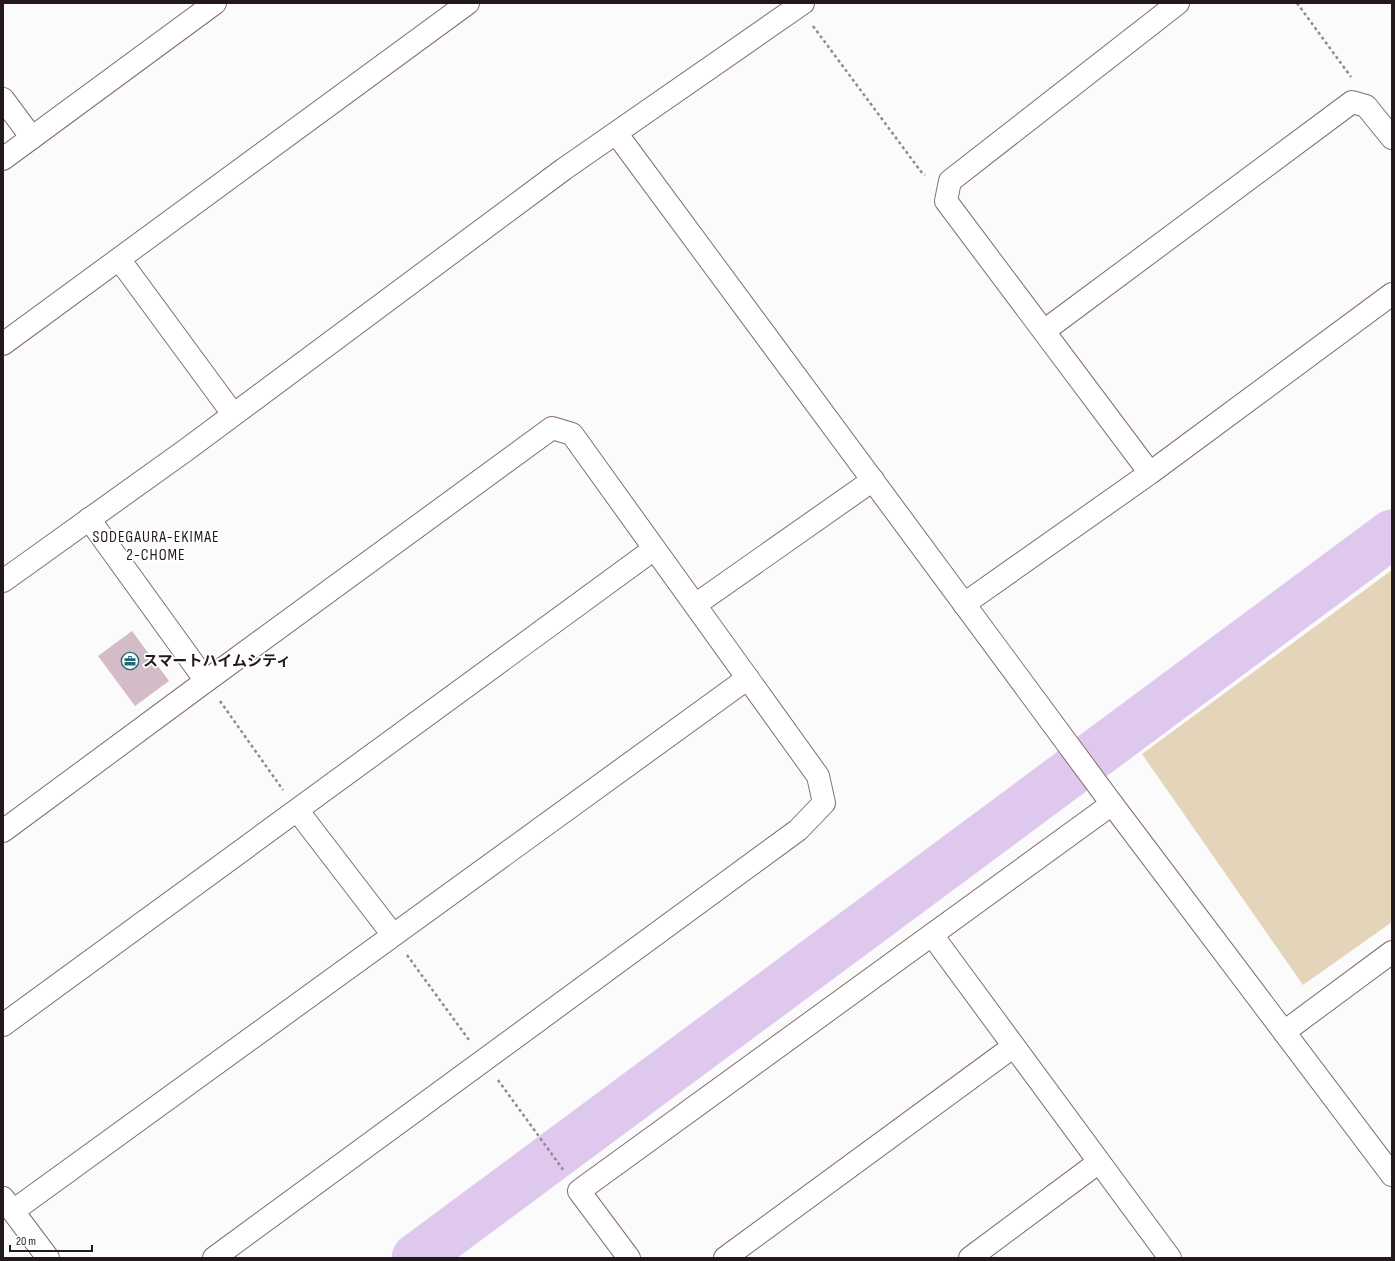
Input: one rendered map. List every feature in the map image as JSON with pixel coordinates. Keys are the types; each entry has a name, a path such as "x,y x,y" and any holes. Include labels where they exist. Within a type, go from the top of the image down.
{"street":[{"path":"3,159 214,3"},
{"path":"3,344 468,3"},
{"path":"1150,473 946,201 950,182 1178,3"},
{"path":"3,581 233,414 564,169 801,5"},
{"path":"3,99 32,138"},
{"path":"1044,331 1352,102 1366,106 1392,138"},
{"path":"616,132 1112,804 1392,1175"},
{"path":"119,259 233,414"},
{"path":"964,604 1150,473 1392,294"},
{"path":"3,831 552,428 572,434 818,776 824,803 798,830 214,1258"},
{"path":"695,605 873,480"},
{"path":"89,519 206,681"},
{"path":"3,1025 654,548"},
{"path":"48,1258 8,1204 393,935 748,678"},
{"path":"629,1258 579,1190 1112,804"},
{"path":"297,810 393,935"},
{"path":"932,935 1170,1258"},
{"path":"1284,1032 1392,952"},
{"path":"725,1258 1014,1046"},
{"path":"970,1258 1099,1162"}],"path":[{"path":"1297,3 1355,82 1352,102"},
{"path":"801,5 922,173 948,190"},
{"path":"206,681 297,810"}],"shaded area":[{"path":"1392,570 1392,922 1303,985 1142,754"}],"building":[{"path":"132,631 169,681 135,706 98,656"}],"waterway":[{"path":"416,1258 1392,534"}],"place":[{"name":"スマートハイムシティ","path":"130,661"}],"district":[{"name":"SODEGAURA-EKIMAE 2-CHOME","path":"156,545"}]}
